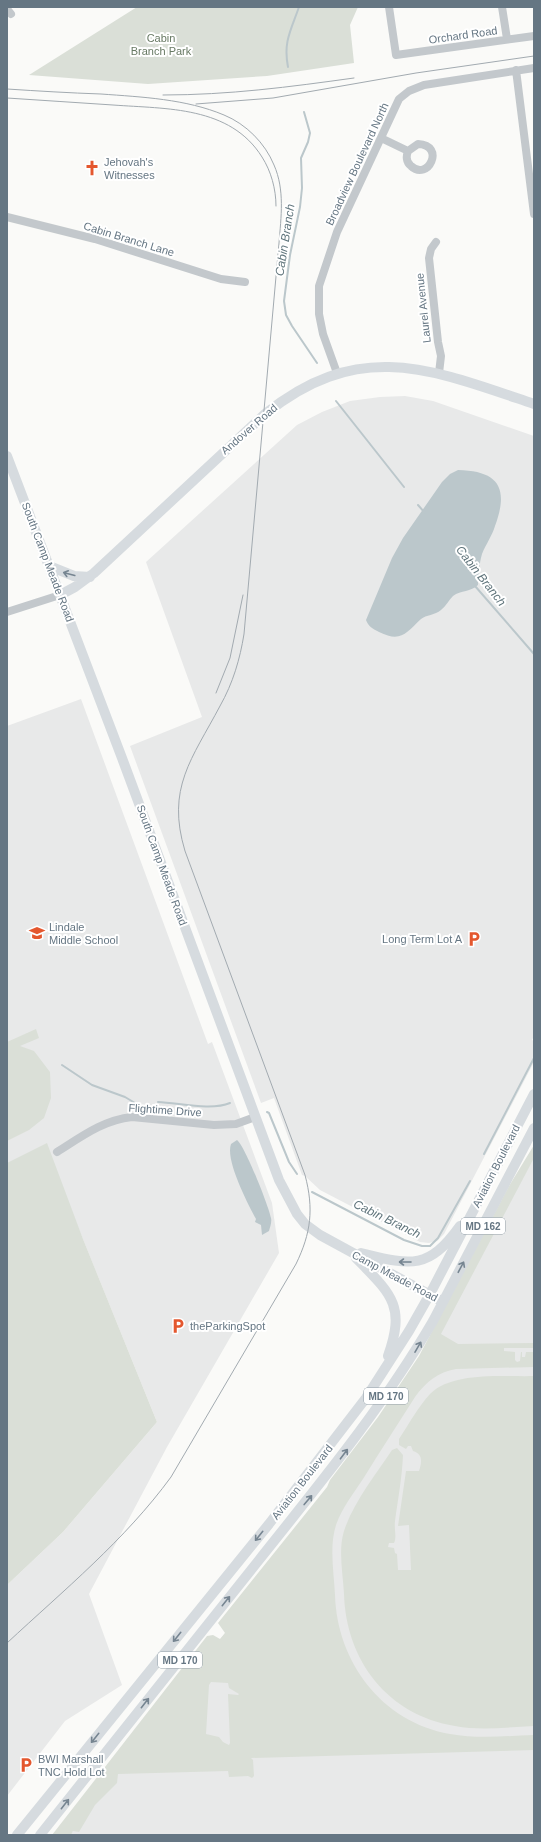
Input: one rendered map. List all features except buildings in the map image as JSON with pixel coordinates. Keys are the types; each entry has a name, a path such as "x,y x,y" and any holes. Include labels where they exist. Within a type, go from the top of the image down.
{"main road":[{"name":"Andover Road","path":"60,595 76,588 90,577 265,414 302,389 337,373 386,367 411,368 439,373 534,404"},
{"name":"South Camp Meade Road","path":"7,456 279,1180 297,1214 309,1228 347,1250"},
{"path":"49,566 74,576 90,577"},
{"name":"Aviation Boulevard","path":"17,1835 269,1524 348,1422 382,1374 430,1294 534,1094"},
{"name":"Aviation Boulevard","path":"40,1835 350,1447 397,1381 443,1302 534,1128"},
{"path":"347,1250 401,1262 424,1259 443,1247 482,1193"},
{"name":"Camp Meade Road","path":"347,1250 443,1302"},
{"name":"MD 170","path":"347,1250 385,1288 394,1304 397,1323 396,1332 382,1374"}],"street":[{"name":"Orchard Road","path":"389,7 396,55 534,36"},
{"path":"502,7 507,40"},
{"name":"Broadview Boulevard North","path":"337,373 323,334 319,314 319,286 337,232 399,100 409,91 424,85 534,68"},
{"path":"516,70 534,214"},
{"path":"381,138 408,151"},
{"name":"Cabin Branch Lane","path":"7,217 95,239 221,279 245,282"},
{"name":"Laurel Avenue","path":"436,242 431,249 429,258 438,342 441,356 439,373"},
{"name":"Andover Road","path":"7,612 60,595"},
{"name":"Flightime Drive","path":"57,1152 96,1127 119,1118 132,1117 214,1125 236,1124 255,1117"}],"shaded area":[{"path":"405,396 433,401 534,436 534,1036 532,1040 534,1041 534,1062 444,1234 437,1241 429,1243 420,1242 320,1190 302,1175 274,1098 261,1103 130,746 202,717 146,562 297,425 322,412 350,401 380,397"},
{"path":"458,470 472,471 491,478 497,484 500,492 501,501 499,513 494,530 482,554 478,585 472,589 453,596 441,610 421,619 403,635 393,637 379,632 371,627 366,620 392,558 403,538 442,482 450,474"},
{"name":"theParkingSpot","path":"81,699 208,1044 212,1042 272,1203 279,1253 167,1447 89,1594 122,1685 65,1721 7,1796 7,1585 63,1532 157,1422 46,1148 7,1173 7,726"},
{"path":"237,1140 251,1164 271,1218 269,1231 262,1235 261,1225 255,1222 256,1219 238,1182 231,1160 231,1144"},
{"path":"534,1157 534,1835 70,1835 232,1624 437,1338"}],"green space":[{"name":"Cabin Branch Park","path":"137,7 358,7 350,25 354,63 267,76 148,84 29,75"},
{"path":"36,1029 39,1038 20,1046 34,1051 50,1072 51,1098 44,1118 29,1130 7,1141 7,1042"},
{"path":"47,1143 83,1239 157,1422 63,1532 7,1585 7,1163"},
{"path":"534,1145 534,1158 441,1334 458,1344 534,1343 534,1348 504,1348 504,1351 515,1352 515,1360 517,1362 520,1361 521,1352 522,1357 525,1357 526,1352 534,1352 534,1367 456,1369 438,1375 428,1382 415,1397 341,1513 334,1533 332,1560 338,1619 344,1643 354,1665 367,1685 384,1702 403,1716 425,1727 450,1734 481,1737 534,1735 534,1750 251,1758 253,1760 254,1776 252,1778 248,1776 229,1777 228,1771 118,1774 117,1783 95,1805 79,1832 73,1831 71,1835 52,1835 207,1636 213,1635 220,1639 225,1633 218,1623 327,1487 330,1480 378,1417 419,1356 509,1186","holes":["211,1682 228,1683 229,1688 239,1694 228,1694 229,1745 223,1742 219,1737 206,1734 209,1685"]},
{"path":"534,1376 534,1726 475,1728 455,1726 431,1720 410,1710 391,1697 375,1681 362,1662 353,1641 347,1618 341,1562 341,1546 344,1531 353,1510 365,1489 392,1450 397,1448 403,1455 402,1472 395,1521 395,1541 394,1543 389,1543 388,1547 394,1548 395,1553 397,1554 398,1570 411,1570 409,1525 398,1526 406,1471 419,1471 421,1459 419,1454 413,1451 411,1446 408,1446 406,1449 399,1445 399,1439 426,1399 440,1387 465,1378"}],"waterway":[{"name":"Cabin Branch","path":"288,67 286,50 287,43 299,7"},
{"name":"Cabin Branch","path":"304,112 310,133 301,158 302,188 300,207 290,255 284,301 286,315 317,363"},
{"name":"Cabin Branch","path":"336,401 404,487"},
{"name":"Cabin Branch","path":"418,505 425,513"},
{"name":"Cabin Branch","path":"475,586 534,654"},
{"name":"Cabin Branch","path":"484,1154 534,1058"},
{"name":"Cabin Branch","path":"62,1065 92,1085 125,1097 135,1103"},
{"name":"Cabin Branch","path":"158,1102 195,1106 214,1106 230,1103"},
{"name":"Cabin Branch","path":"267,1112 269,1113 289,1162 297,1174"},
{"name":"Cabin Branch","path":"312,1192 404,1240 422,1246 430,1246 438,1238 470,1181"}],"tram line":[{"path":"196,104 273,98 416,73 534,56"},
{"path":"163,95 235,92 354,78"},
{"path":"7,89 148,98 195,105 224,115 247,129 260,142 274,165 280,184 281,223 244,634 238,662 229,689 200,742 185,775 180,791 179,809 180,829 185,851 305,1175 310,1199 310,1221 308,1231 296,1264 171,1477 153,1500 114,1543 72,1584 7,1643"},
{"path":"7,98 175,110 196,113 215,119 233,128 249,140 262,157 272,180 276,206"},
{"path":"216,693 230,658 243,595"}],"place":[{"name":"Jehovah's Witnesses","path":"92,168"},
{"name":"Lindale Middle School","path":"37,933"},
{"name":"Long Term Lot A","path":"474,939"},
{"name":"theParkingSpot","path":"178,1326"},
{"name":"BWI Marshall TNC Hold Lot","path":"26,1765"}]}
